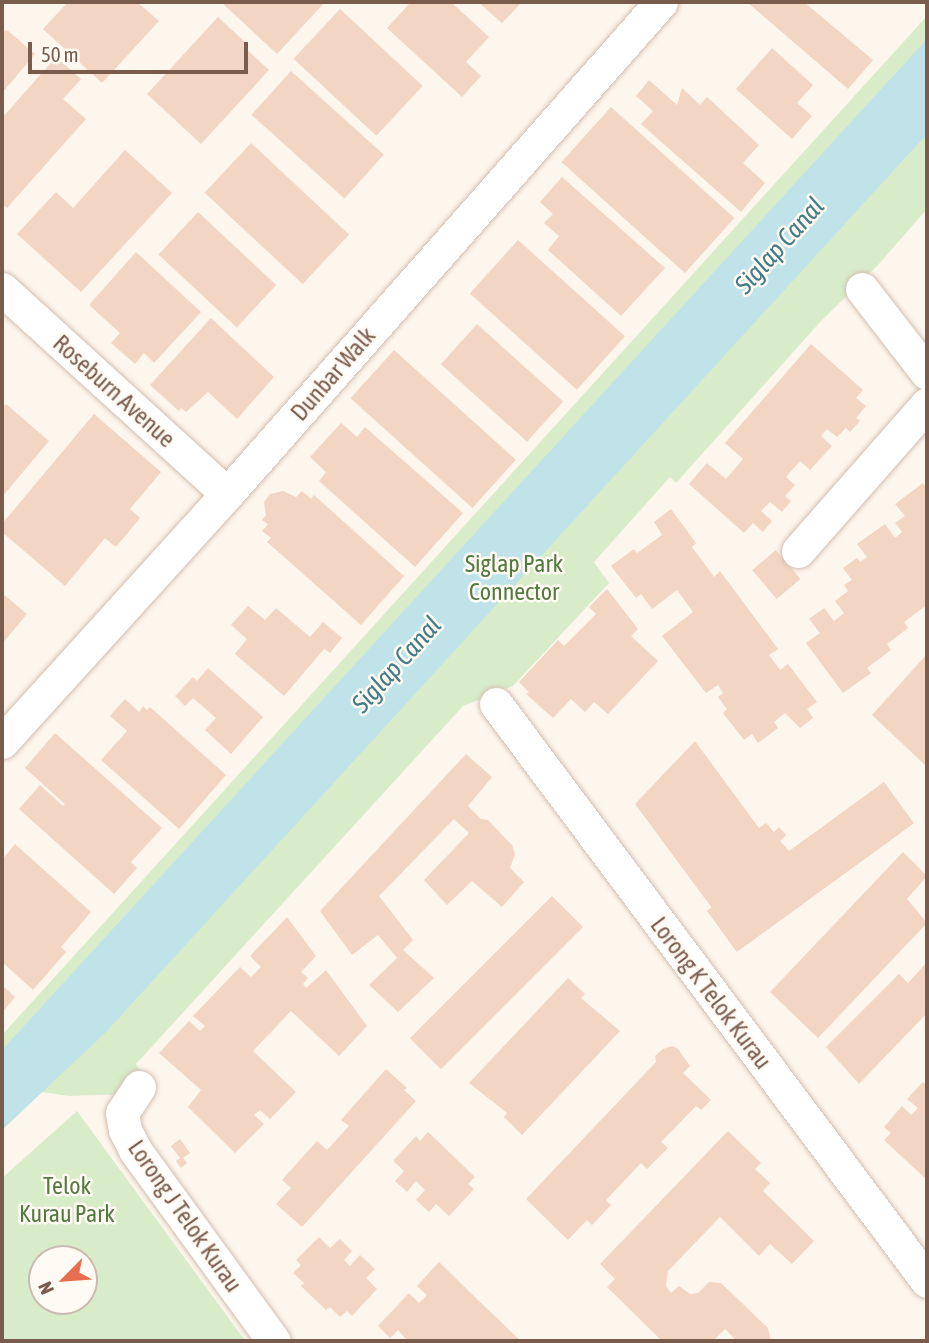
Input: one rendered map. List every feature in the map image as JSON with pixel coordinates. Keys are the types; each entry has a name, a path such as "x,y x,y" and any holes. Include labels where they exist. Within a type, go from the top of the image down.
{"street":[{"name":"Dunbar Walk","path":"2,742 227,494 661,2"},
{"name":"Roseburn Avenue","path":"2,289 227,494"},
{"path":"862,289 927,373"},
{"path":"798,551 927,404"},
{"name":"Lorong K Telok Kurau","path":"496,704 845,1151 927,1281"},
{"name":"Lorong J Telok Kurau","path":"139,1087 122,1113 125,1130 135,1150 274,1341"}],"green space":[{"name":"Siglap Park Connector","path":"927,16 927,209 877,266 821,321 676,483 670,477 594,562 609,583 513,686 463,706 136,1064 144,1077 128,1094 69,1096 2,1086 2,1035"},
{"name":"Telok Kurau Park","path":"77,1111 246,1341 2,1341 2,1178"}],"water":[{"name":"Siglap Canal","path":"927,39 927,134 105,1033 2,1130 2,1050"}],"building":[{"path":"68,2 137,2 159,21 102,83 43,29"},
{"path":"221,2 325,2 277,54"},
{"path":"411,2 451,2 489,37 466,62 481,76 462,97 387,28"},
{"path":"478,2 522,2 502,23"},
{"path":"747,2 804,2 873,60 848,89"},
{"path":"340,9 423,86 376,136 294,59"},
{"path":"218,17 246,43 243,46 269,70 201,144 147,94"},
{"path":"7,30 35,54 2,93 2,32"},
{"path":"772,48 813,85 797,103 812,116 792,139 736,89"},
{"path":"56,57 81,79 63,99 86,119 7,208 2,204 2,118"},
{"path":"291,71 384,155 344,198 252,115"},
{"path":"649,80 677,105 682,88 700,105 707,97 759,145 743,163 765,183 741,212 641,124 653,111 636,96"},
{"path":"611,107 734,218 685,273 561,162"},
{"path":"251,143 349,234 303,284 205,193"},
{"path":"125,150 172,193 81,292 17,234 56,192 73,208"},
{"path":"562,177 665,268 621,316 548,250 559,236 544,223 553,214 540,202"},
{"path":"198,212 276,285 237,327 158,254"},
{"path":"518,240 625,336 577,390 470,294"},
{"path":"136,252 201,312 154,363 144,353 135,364 111,343 120,333 89,305"},
{"path":"211,318 274,377 237,419 208,392 186,412 181,408 179,411 150,385"},
{"path":"477,324 563,402 527,442 441,364"},
{"path":"811,344 863,390 856,398 866,406 856,418 860,421 850,432 846,428 837,437 827,429 821,436 832,446 810,470 800,461 786,477 795,485 785,496 791,501 782,512 770,502 761,511 772,521 763,532 753,523 744,533 689,484 707,463 726,479 743,459 725,443"},
{"path":"394,350 516,460 472,508 351,398"},
{"path":"6,404 49,441 2,497 2,409"},
{"path":"94,414 161,472 130,509 140,518 116,547 105,538 65,586 2,532 2,524"},
{"path":"341,423 357,437 365,427 463,513 415,567 319,481 326,472 310,457"},
{"path":"923,483 927,490 927,605 904,622 908,628 887,644 891,650 867,668 871,673 843,693 806,643 820,633 809,619 824,608 834,621 844,613 835,601 848,591 844,585 852,580 843,568 857,558 860,562 867,557 857,544 885,524 895,538 902,532 895,523 905,516 895,504"},
{"path":"283,491 296,497 302,491 311,499 314,495 404,576 361,625 267,542 271,538 262,531 268,524 262,520 266,515 264,502 270,494"},
{"path":"671,509 696,543 692,547 714,577 720,571 778,649 769,655 780,670 788,664 817,702 807,709 813,718 800,728 785,713 774,722 778,728 758,743 752,734 744,740 723,713 727,709 718,697 723,693 718,685 706,693 662,636 693,612 677,590 652,609 641,594 636,598 611,566 634,549 637,553 662,535 654,522"},
{"path":"776,550 800,579 777,599 752,570"},
{"path":"607,589 638,629 631,636 658,661 608,714 594,702 585,712 571,699 553,718 526,694 529,692 519,682 558,640 564,646 596,614 589,607"},
{"path":"2,593 27,614 2,644"},
{"path":"248,606 265,620 276,608 310,637 323,622 342,638 330,653 324,649 284,696 235,654 247,639 231,625"},
{"path":"927,654 927,767 872,715"},
{"path":"208,668 263,717 231,754 205,730 216,718 193,698 185,706 175,696 193,677 197,681"},
{"path":"125,699 139,712 143,706 147,710 150,707 226,775 179,829 101,760 127,731 110,716"},
{"path":"55,733 162,828 131,862 137,868 114,894 19,809 40,785 63,806 65,804 25,768"},
{"path":"695,741 759,828 766,823 774,832 779,827 786,835 780,841 791,853 723,923 635,804"},
{"path":"466,754 492,777 468,806 481,819 488,820 512,845 515,854 510,868 524,882 502,907 472,881 447,905 424,880 469,833 454,819 379,896 413,940 403,950 434,978 398,1012 369,985 397,958 378,935 352,955 320,911"},
{"path":"884,782 914,823 737,952 707,911"},
{"path":"15,844 91,912 61,947 66,952 33,990 2,962 2,860"},
{"path":"903,852 927,876 907,899 927,923 818,1038 770,992"},
{"path":"552,896 583,927 441,1069 410,1038"},
{"path":"287,917 316,956 301,972 308,978 303,984 306,988 326,970 367,1026 339,1056 291,1011 253,1051 296,1092 270,1119 260,1110 254,1115 264,1124 235,1153 188,1107 201,1090 159,1053 189,1021 200,1031 205,1026 193,1016 240,967 251,977 261,967 250,956"},
{"path":"927,962 927,1013 859,1084 826,1047 899,974 908,983"},
{"path":"568,978 585,994 581,998 620,1031 522,1135 504,1117 507,1113 469,1083"},
{"path":"2,985 15,997 2,1013"},
{"path":"672,1046 678,1049 690,1066 683,1073 711,1100 701,1110 696,1106 661,1142 668,1148 647,1169 641,1163 606,1200 611,1205 592,1225 587,1220 568,1240 526,1199 656,1062 655,1056"},
{"path":"386,1069 407,1088 404,1090 416,1101 302,1227 276,1204 291,1188 282,1180 317,1141 327,1150 349,1126 341,1120"},
{"path":"923,1082 927,1086 927,1180 884,1140 891,1133 884,1127 902,1106 911,1115 918,1108 907,1099"},
{"path":"728,1131 761,1163 755,1169 770,1183 763,1191 814,1241 792,1264 770,1244 759,1256 720,1217 668,1271 666,1286 671,1293 679,1286 690,1294 698,1293 709,1282 721,1283 768,1328 771,1341 737,1341 725,1329 713,1341 662,1341 607,1287 615,1279 600,1264"},
{"path":"428,1132 475,1177 468,1184 474,1189 449,1216 436,1204 429,1212 416,1200 425,1190 416,1181 407,1192 395,1181 404,1171 393,1161 416,1136 420,1141"},
{"path":"180,1139 190,1153 183,1158 187,1163 181,1168 176,1161 180,1158 171,1146"},
{"path":"319,1237 330,1248 340,1239 352,1251 344,1260 350,1266 360,1255 375,1269 366,1278 377,1289 352,1316 347,1311 340,1317 330,1307 326,1310 301,1286 304,1283 293,1273 301,1265 296,1260"},
{"path":"439,1262 521,1341 408,1341 398,1330 390,1338 378,1326 409,1293 419,1303 427,1295 417,1286"}]}
